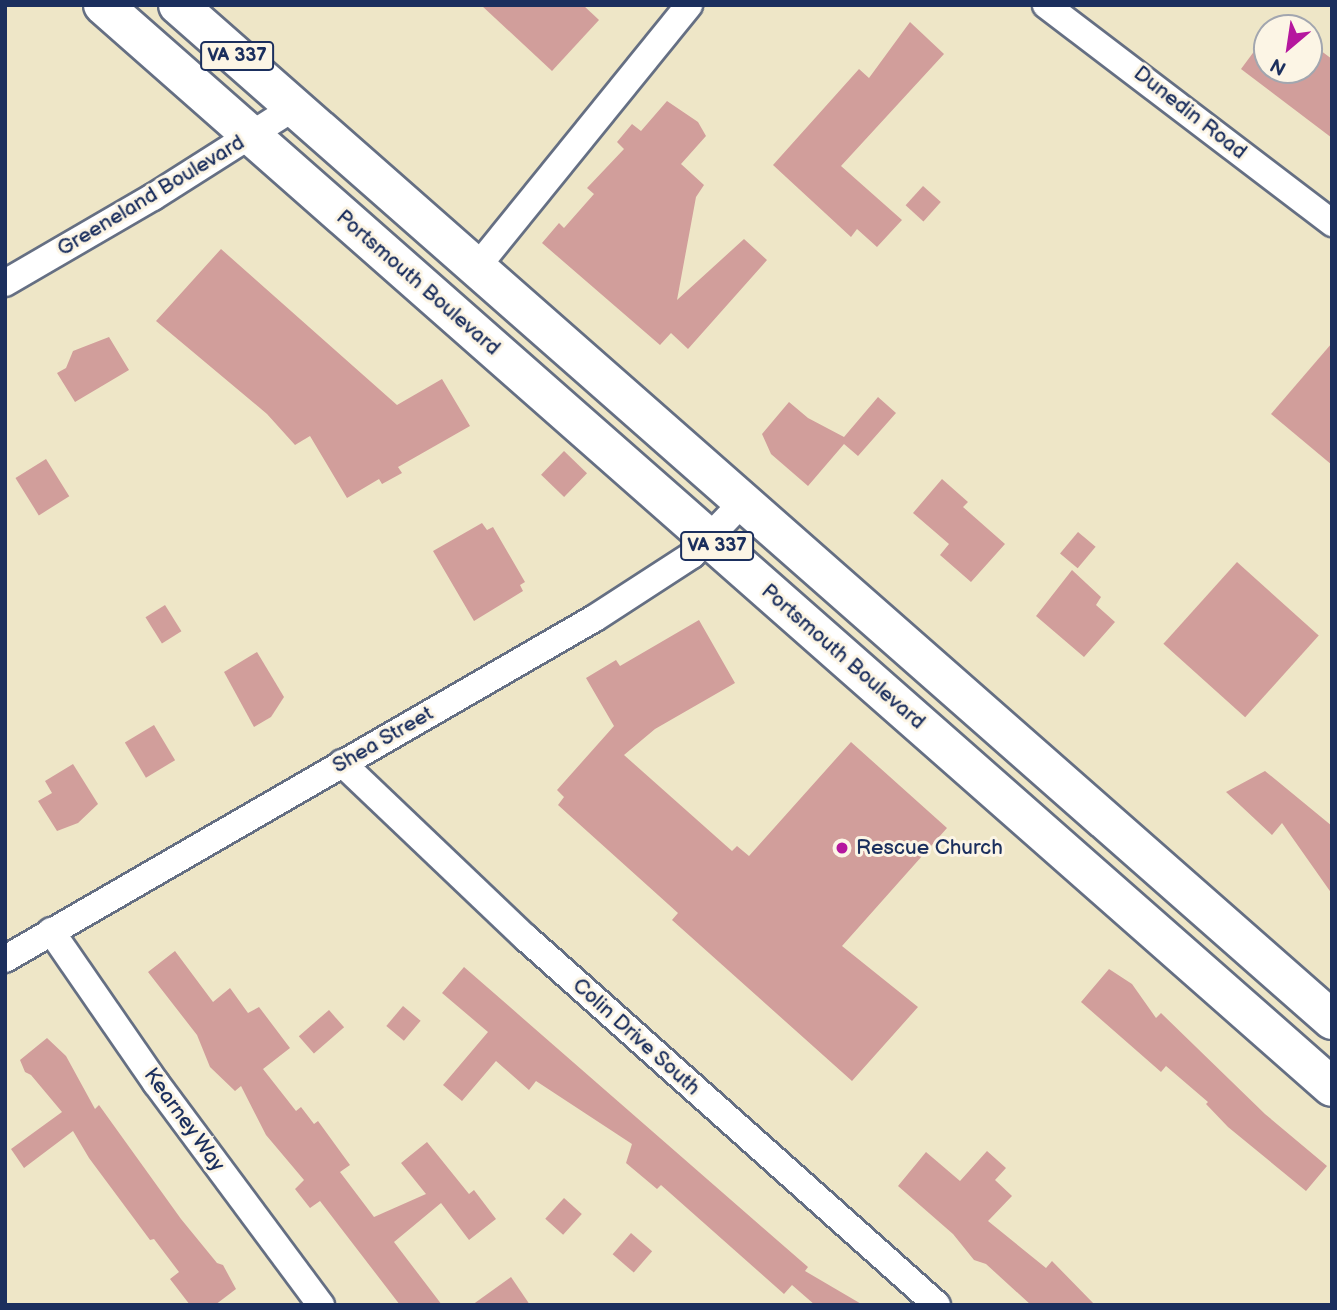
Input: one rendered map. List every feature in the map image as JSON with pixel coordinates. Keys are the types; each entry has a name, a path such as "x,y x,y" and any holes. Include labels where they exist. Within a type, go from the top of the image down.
{"main road":[{"name":"Portsmouth Boulevard","path":"103,5 1332,1087"},
{"name":"VA 337","path":"178,5 745,500 1332,1020"}],"street":[{"path":"477,267 689,5"},
{"name":"Dunedin Road","path":"1046,5 1332,223"},
{"name":"Greeneland Boulevard","path":"5,283 295,107"},
{"name":"Shea Street","path":"5,958 553,644 692,555 745,500"},
{"name":"Colin Drive South","path":"342,763 536,948 937,1305"},
{"name":"Kearney Way","path":"51,932 156,1083 321,1305"}],"building":[{"path":"481,5 583,5 599,20 552,71"},
{"path":"910,22 944,54 841,166 902,220 877,247 857,229 851,237 773,165 859,69 869,78"},
{"path":"1323,52 1332,59 1332,138 1261,84 1323,84"},
{"path":"1253,53 1253,78 1241,69"},
{"path":"667,101 698,122 706,136 681,164 704,185 696,197 677,300 744,239 767,260 688,349 671,333 660,345 542,243 559,223 564,228 594,194 587,188 624,149 617,142 632,124 641,131"},
{"path":"923,186 941,202 923,221 906,205"},
{"path":"221,249 397,405 442,379 470,426 398,467 402,473 382,484 379,479 347,498 310,436 295,445 267,414 156,321"},
{"path":"109,337 129,370 75,402 57,373 66,368 73,351"},
{"path":"1332,343 1332,465 1271,414"},
{"path":"878,397 896,413 858,456 844,444 808,486 771,454 762,434 789,402 808,418 844,437"},
{"path":"564,451 587,473 564,497 541,475"},
{"path":"46,459 69,496 39,515 15,478"},
{"path":"942,479 968,502 963,507 1005,544 971,582 940,555 949,544 913,513"},
{"path":"482,523 487,530 493,527 525,582 520,585 523,591 474,621 433,551"},
{"path":"1078,532 1096,547 1078,568 1060,553"},
{"path":"1237,562 1319,636 1245,717 1163,644"},
{"path":"1072,570 1101,597 1096,605 1115,622 1084,657 1036,616"},
{"path":"165,605 181,631 162,643 145,617"},
{"name":"Rescue Church","path":"699,620 735,683 655,729 624,755 732,851 737,846 749,856 851,742 947,828 842,946 918,1007 852,1081 672,920 678,913 558,805 564,797 557,790 614,726 586,678 616,660 620,666"},
{"path":"257,652 284,697 271,717 254,727 224,672"},
{"path":"154,725 175,760 146,778 125,743"},
{"path":"73,764 98,804 78,823 57,831 38,801 52,793 45,781"},
{"path":"1265,771 1332,826 1332,894 1282,823 1272,835 1226,792"},
{"path":"175,951 213,1002 230,988 248,1013 259,1007 290,1048 263,1069 296,1111 301,1107 314,1124 318,1121 350,1165 340,1172 374,1217 426,1194 401,1163 427,1142 469,1194 474,1190 496,1219 469,1240 441,1203 394,1242 442,1305 400,1305 320,1201 310,1208 295,1189 304,1180 266,1135 241,1086 235,1091 210,1067 197,1035 148,972"},
{"path":"464,967 808,1267 805,1271 863,1305 815,1305 792,1285 784,1294 661,1185 657,1189 626,1163 632,1144 536,1081 529,1090 496,1061 462,1101 443,1085 488,1032 442,993"},
{"path":"1109,969 1132,984 1156,1018 1161,1013 1265,1114 1327,1166 1306,1191 1228,1127 1206,1104 1208,1102 1166,1066 1161,1072 1081,1002"},
{"path":"403,1006 421,1021 404,1041 386,1026"},
{"path":"329,1010 344,1027 314,1054 299,1036"},
{"path":"47,1038 66,1056 95,1109 99,1105 181,1219 217,1263 223,1265 236,1289 215,1305 190,1305 170,1279 179,1272 154,1239 150,1240 89,1158 73,1131 24,1168 11,1149 62,1112 31,1075 25,1072 20,1060"},
{"path":"987,1151 1006,1168 995,1180 1012,1196 988,1221 1046,1268 1052,1261 1095,1305 1031,1305 986,1264 974,1260 953,1234 898,1186 926,1152 960,1181"},
{"path":"564,1198 582,1214 563,1235 545,1219"},
{"path":"631,1233 652,1251 634,1273 613,1254"},
{"path":"511,1277 530,1305 472,1305"}],"place":[{"name":"Rescue Church","path":"842,848"}]}
